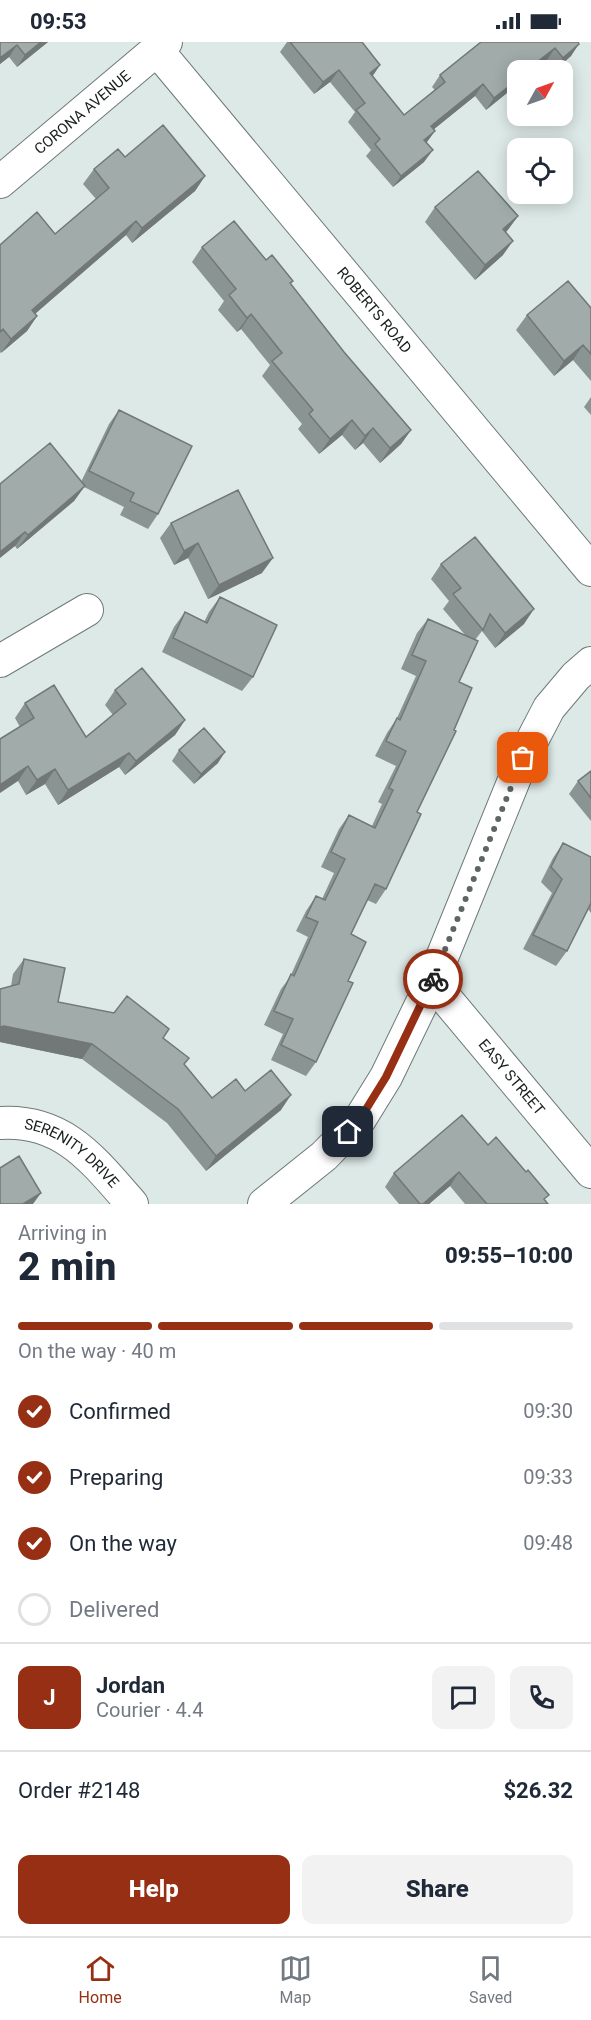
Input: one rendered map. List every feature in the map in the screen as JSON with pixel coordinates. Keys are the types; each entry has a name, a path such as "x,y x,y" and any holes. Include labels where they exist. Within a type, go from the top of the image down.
{"street":[{"name":"CORONA AVENUE","path":"0,182 162,46"},
{"name":"ROBERTS ROAD","path":"162,46 591,570"},
{"path":"0,661 87,610"},
{"path":"264,1204 324,1156 360,1119 386,1077 432,982 523,758 549,708 576,676 591,663"},
{"name":"EASY STREET","path":"432,982 591,1172"},
{"name":"SERENITY DRIVE","path":"0,1123 12,1122 39,1126 65,1136 90,1158 132,1204"}],"building":[{"path":"0,42 41,42 25,55 17,45 0,58"},
{"path":"290,42 362,42 380,65 370,73 404,115 445,82 440,75 481,42 578,42 579,44 563,58 555,48 540,60 507,60 507,88 494,98 483,84 431,126 435,131 424,140 433,150 401,176 375,144 380,139 356,110 365,103 339,70 323,82"},
{"path":"163,125 205,176 142,228 136,221 32,310 37,316 11,339 3,329 0,332 0,245 37,212 55,234 109,188 94,169 118,149 125,157"},
{"path":"478,171 518,216 503,229 513,241 485,265 435,207"},
{"path":"234,221 266,260 272,255 293,281 290,283 344,352 411,430 390,448 373,428 365,436 352,420 330,439 309,414 313,410 272,361 282,353 251,314 247,318 229,295 236,289 202,247"},
{"path":"568,281 591,308 591,354 583,345 564,361 527,315"},
{"path":"119,410 192,446 158,514 130,501 134,493 89,471"},
{"path":"50,443 85,486 28,535 25,532 0,552 0,484"},
{"path":"238,490 273,558 219,585 198,543 184,551 171,523"},
{"path":"475,537 534,609 505,633 490,614 483,630 453,594 461,588 441,564"},
{"path":"220,597 277,625 253,677 173,638 185,612 207,623"},
{"path":"428,619 478,641 459,682 472,688 454,730 456,731 417,812 421,814 386,889 375,884 351,934 366,942 348,981 353,983 316,1062 281,1045 293,1019 274,1011 291,974 294,976 318,922 306,917 316,896 325,900 345,859 331,852 349,815 375,828 393,790 389,788 406,751 386,741 397,718 400,720 426,661 412,655"},
{"path":"142,668 185,720 136,761 129,753 68,790 55,769 37,780 28,766 0,785 0,739 34,718 25,703 54,685 86,737 126,704 115,690"},
{"path":"204,728 225,752 201,774 179,750"},
{"path":"591,771 591,798 578,781"},
{"path":"563,843 591,857 591,903 567,951 533,935 562,879 551,867"},
{"path":"24,959 65,968 58,1002 114,1013 127,996 169,1029 163,1038 189,1058 184,1064 212,1098 236,1079 245,1091 271,1070 291,1095 216,1156 178,1109 92,1044 0,1027 0,989 19,984"},
{"path":"462,1115 488,1145 496,1137 526,1172 528,1170 549,1195 544,1199 548,1204 487,1204 459,1172 423,1204 420,1204 394,1173"},
{"path":"19,1156 41,1193 23,1204 0,1204 0,1168"}],"way so far":[{"path":"433,979 523,758"}],"route":[{"path":"348,1132 360,1119 386,1077 433,979"}]}
